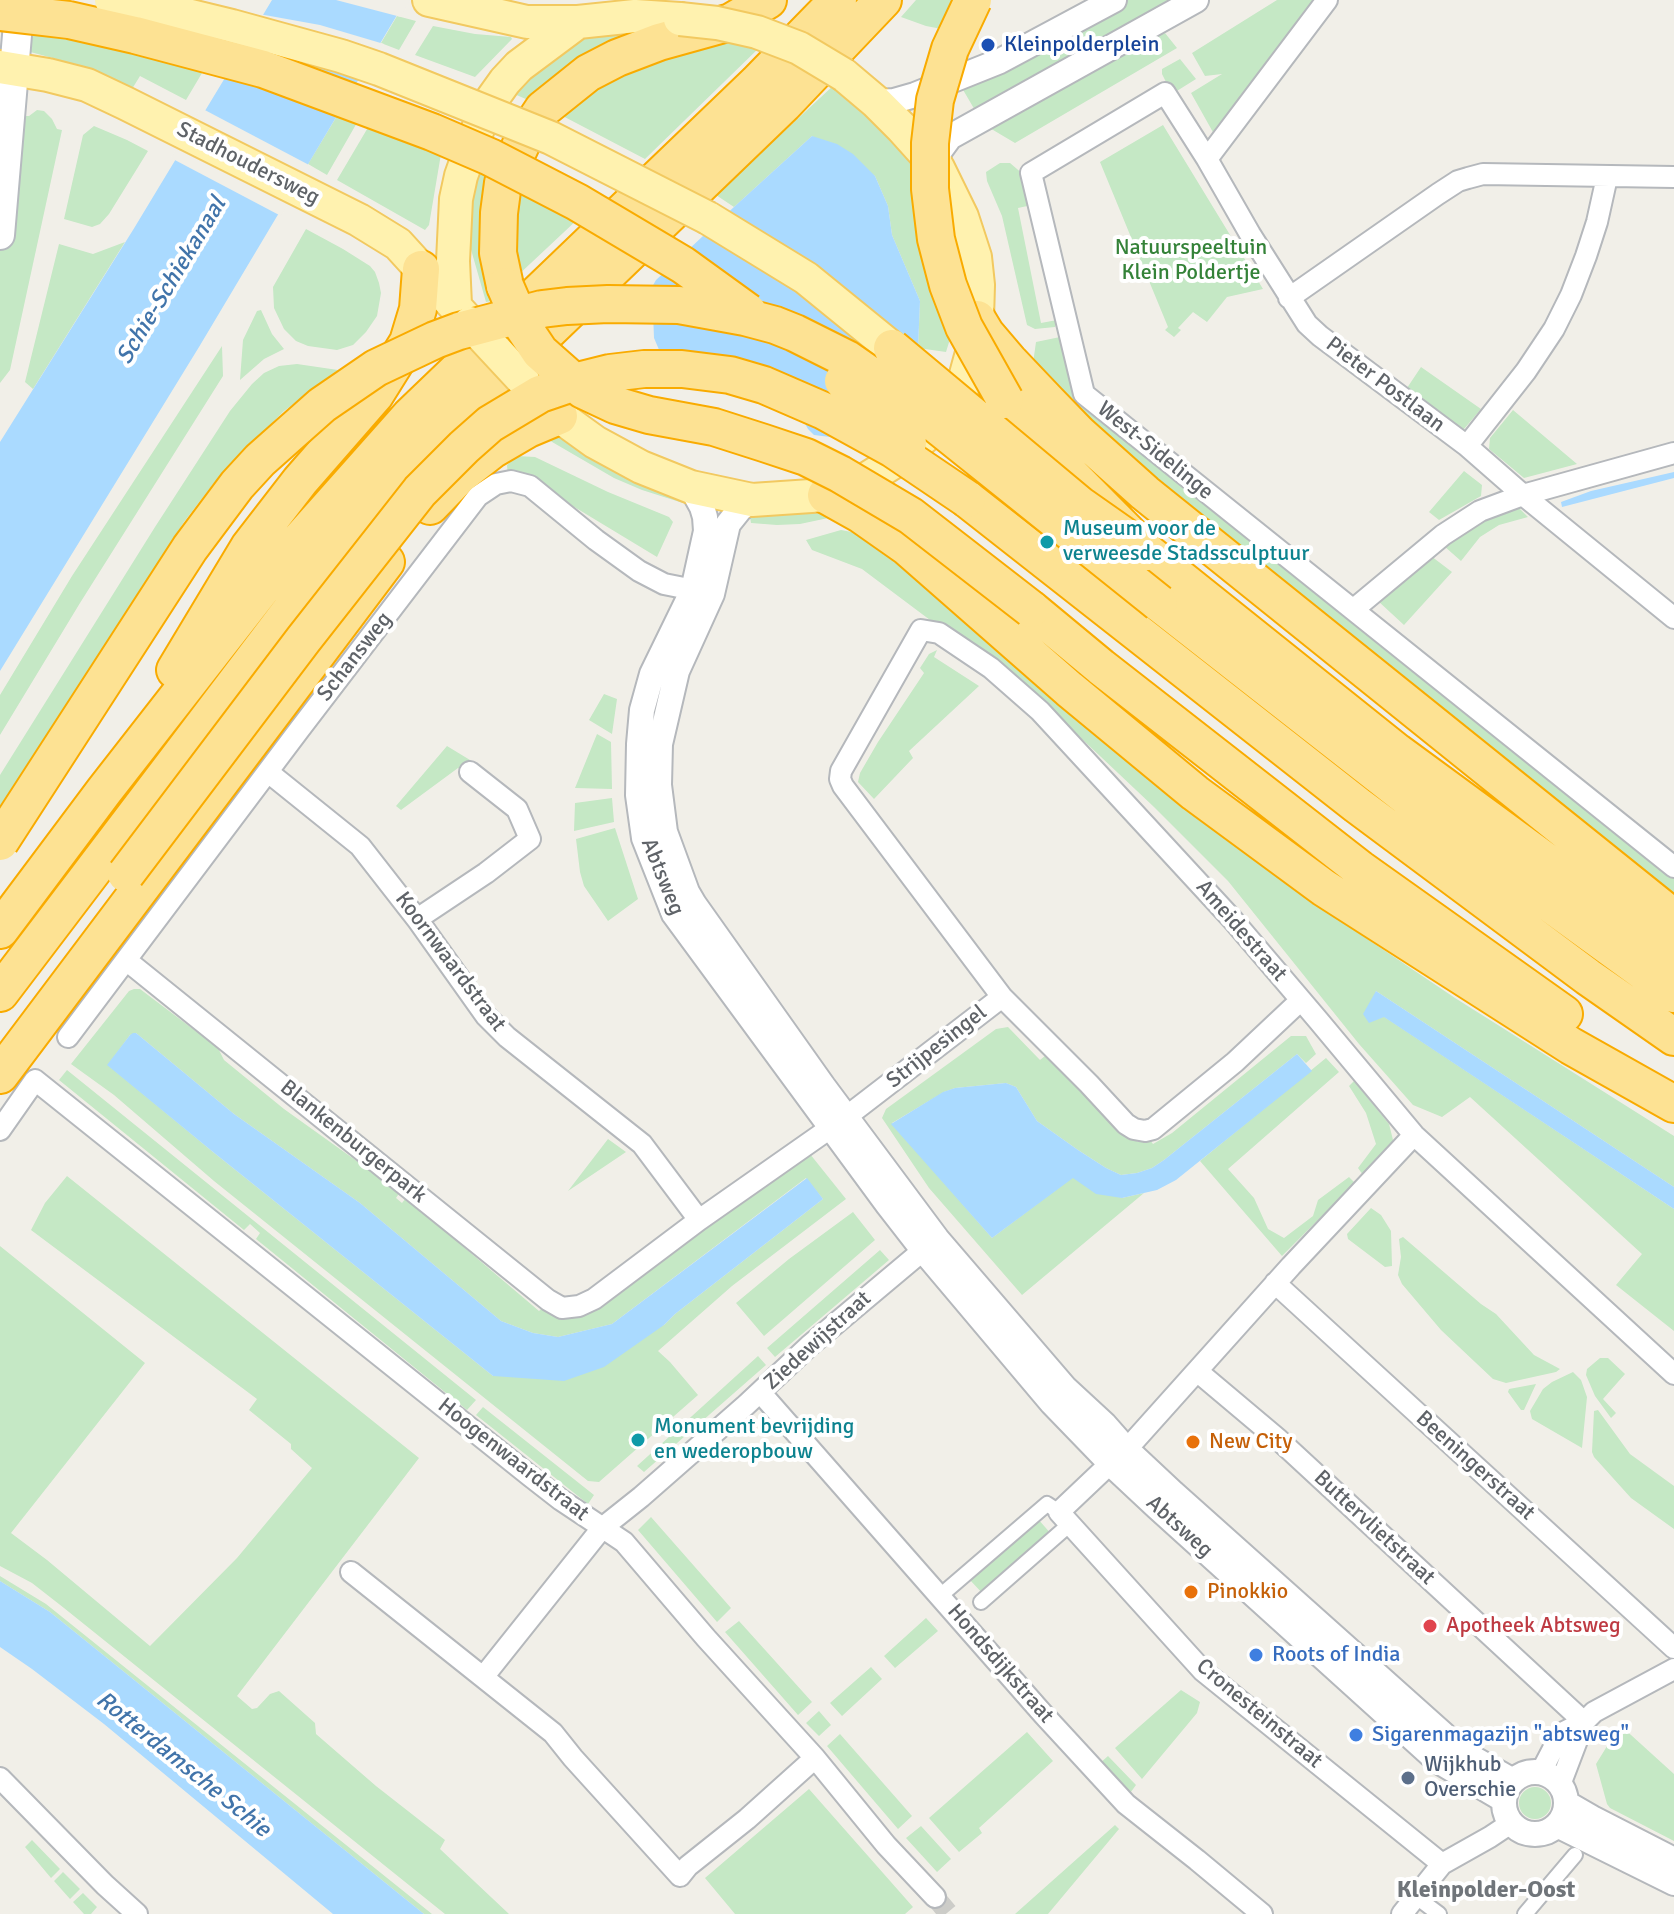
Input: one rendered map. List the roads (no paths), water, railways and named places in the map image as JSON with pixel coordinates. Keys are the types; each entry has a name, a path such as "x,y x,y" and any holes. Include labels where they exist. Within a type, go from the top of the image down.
{"highway":[{"path":"768,0 731,22 673,38 617,58 588,73 543,109 525,136 503,183 498,253 505,286 522,325 540,352 583,390 615,405 714,427 806,457 911,516 1360,869 1674,1090"},
{"path":"0,930 299,541 410,416 757,83 838,0"},
{"path":"0,993 319,573 397,481 441,434 784,104 883,0"},
{"path":"973,0 950,49 935,100 930,143 930,189 936,239 948,285 964,327 1005,400 1043,447 1147,552 1171,591 1454,834 1674,994"},
{"path":"0,12 69,20 263,69 418,126 490,157 577,202 683,265 728,297 843,381 967,499"},
{"path":"104,791 249,547 300,481 375,395 408,342 418,309 421,269"},
{"path":"0,842 190,548 229,495 260,460 322,405 376,368 459,331 542,309 567,306 679,305 745,317 795,333 847,359 1397,752 1674,955"},
{"path":"977,319 1009,361 1047,401 1145,493 1674,918"},
{"path":"892,348 1068,495 1147,552"},
{"path":"0,1042 420,491 490,424 540,394 596,376 644,369 682,369 730,375 764,385 824,411 893,449 967,499 1357,805 1674,1037"},
{"path":"18,1078 419,519 460,475 492,450 528,429 559,416"},
{"path":"826,495 907,547 1069,689 1195,793 1324,888 1571,1046 1674,1104"}],"main road":[{"path":"0,235 6,68 20,0"},
{"path":"111,0 162,9 341,56 450,96 538,133 720,225 806,278 892,348"},
{"path":"429,0 527,22 581,12 659,10 757,32 799,48 844,75 876,102 938,168 962,217 975,257 978,285 973,349 962,389 931,431 897,460 868,478 826,495 752,500 691,487 641,467 595,442 559,416 463,314 453,261 456,199 480,123 490,102 519,66 581,12"},
{"name":"Stadhoudersweg","path":"6,68 87,85 359,220 398,244 463,314"}],"street":[{"path":"876,102 915,95 1000,61 1114,0"},
{"path":"938,168 939,152 950,137 1196,0"},
{"path":"1207,159 1327,0"},
{"name":"Pieter Postlaan","path":"1165,93 1307,324 1467,446 1674,618"},
{"name":"West-Sidelinge","path":"1165,93 1031,173 1084,394 1674,867"},
{"path":"1289,298 1458,181 1483,174 1674,177"},
{"path":"1467,446 1526,371 1554,329 1586,256 1607,177"},
{"path":"1354,609 1443,535 1480,511 1523,495 1674,453"},
{"name":"Schansweg","path":"68,1037 478,496 496,484 511,481 530,486 639,571 664,584 703,592"},
{"name":"Abtsweg","path":"691,487 702,507 706,531 703,592"},
{"name":"Abtsweg","path":"752,500 728,524 703,592 652,674 642,710 638,795 644,838 674,914 839,1122 1052,1403 1118,1457 1438,1761 1509,1801 1519,1830 1544,1833 1556,1796"},
{"name":"Ameidestraat","path":"1002,997 840,779 841,771 921,630 939,633 991,668 1040,711 1232,919 1414,1135 1674,1374"},
{"name":"Koornwaardstraat","path":"268,772 360,846 486,1016 507,1037 642,1144 699,1220"},
{"path":"417,919 530,839 517,809 470,772"},
{"name":"Blankenburgerpark","path":"126,960 548,1300 562,1308 585,1304"},
{"name":"Strijpesingel","path":"585,1304 839,1122 1002,997 1126,1124 1145,1131 1153,1129 1235,1062 1301,1000"},
{"path":"0,1130 18,1078"},
{"name":"Hoogenwaardstraat","path":"18,1078 530,1476 624,1542 815,1758 886,1845 935,1897"},
{"path":"981,1602 1064,1518 1275,1283 1414,1135"},
{"name":"Ziedewijstraat","path":"484,1676 602,1528 641,1497 809,1346 930,1245"},
{"name":"Beeningerstraat","path":"1275,1283 1674,1648"},
{"name":"Buttervlietstraat","path":"1197,1371 1279,1440 1584,1722"},
{"name":"Hondsdijkstraat","path":"760,1392 1126,1804 1262,1914"},
{"path":"940,1596 1047,1504 1064,1518"},
{"name":"Cronesteinstraat","path":"1064,1518 1203,1671 1442,1864"},
{"path":"351,1572 553,1733 680,1876 815,1758"},
{"path":"1556,1796 1584,1722 1594,1712 1674,1669"},
{"path":"1402,1914 1442,1864 1490,1837 1526,1773 1674,1883"},
{"path":"0,1778 137,1914"},
{"path":"1556,1796 1674,1860"},
{"path":"1525,1914 1575,1855"},
{"path":"1415,1896 1439,1914"}],"water":[{"name":"Schie-Schiekanaal","path":"272,0 406,0 199,347 0,671 0,442"},
{"path":"812,136 837,144 853,154 875,176 888,206 892,235 920,301 918,348 830,437 814,435 803,420 660,352 654,338 652,287 656,280"},
{"path":"1674,472 1674,478 1562,507 1561,502 1591,491"},
{"path":"1376,991 1674,1187 1674,1209 1384,1017 1369,1023 1363,1014"},
{"path":"133,1033 234,1114 360,1203 501,1321 533,1333 558,1337 612,1324 807,1178 823,1199 664,1325 604,1367 564,1381 493,1376 107,1065"},
{"path":"1297,1054 1312,1071 1176,1180 1157,1190 1122,1198 1096,1194 1073,1178 992,1238 891,1124 943,1092 1006,1083 1016,1087 1037,1121 1078,1150 1121,1175 1137,1173 1164,1160"},
{"name":"Rotterdamsche Schie","path":"0,1581 50,1612 424,1914 333,1914 104,1724 0,1647"}],"tunnel":[{"path":"935,1897 949,1914"}],"place":[{"name":"Kleinpolderplein","path":"988,45"},
{"name":"Museum voor de verweesde Stadssculptuur","path":"1047,542"},
{"name":"Monument bevrijding en wederopbouw","path":"638,1440"},
{"name":"New City","path":"1193,1442"},
{"name":"Pinokkio","path":"1191,1592"},
{"name":"Apotheek Abtsweg","path":"1430,1626"},
{"name":"Roots of India","path":"1256,1655"},
{"name":"Sigarenmagazijn \"abtsweg\"","path":"1356,1735"},
{"name":"Wijkhub Overschie","path":"1408,1778"}],"district":[{"name":"Kleinpolder-Oost","path":"1486,1891"}],"park label":[{"name":"Natuurspeeltuin Klein Poldertje","path":"1191,260"}]}
